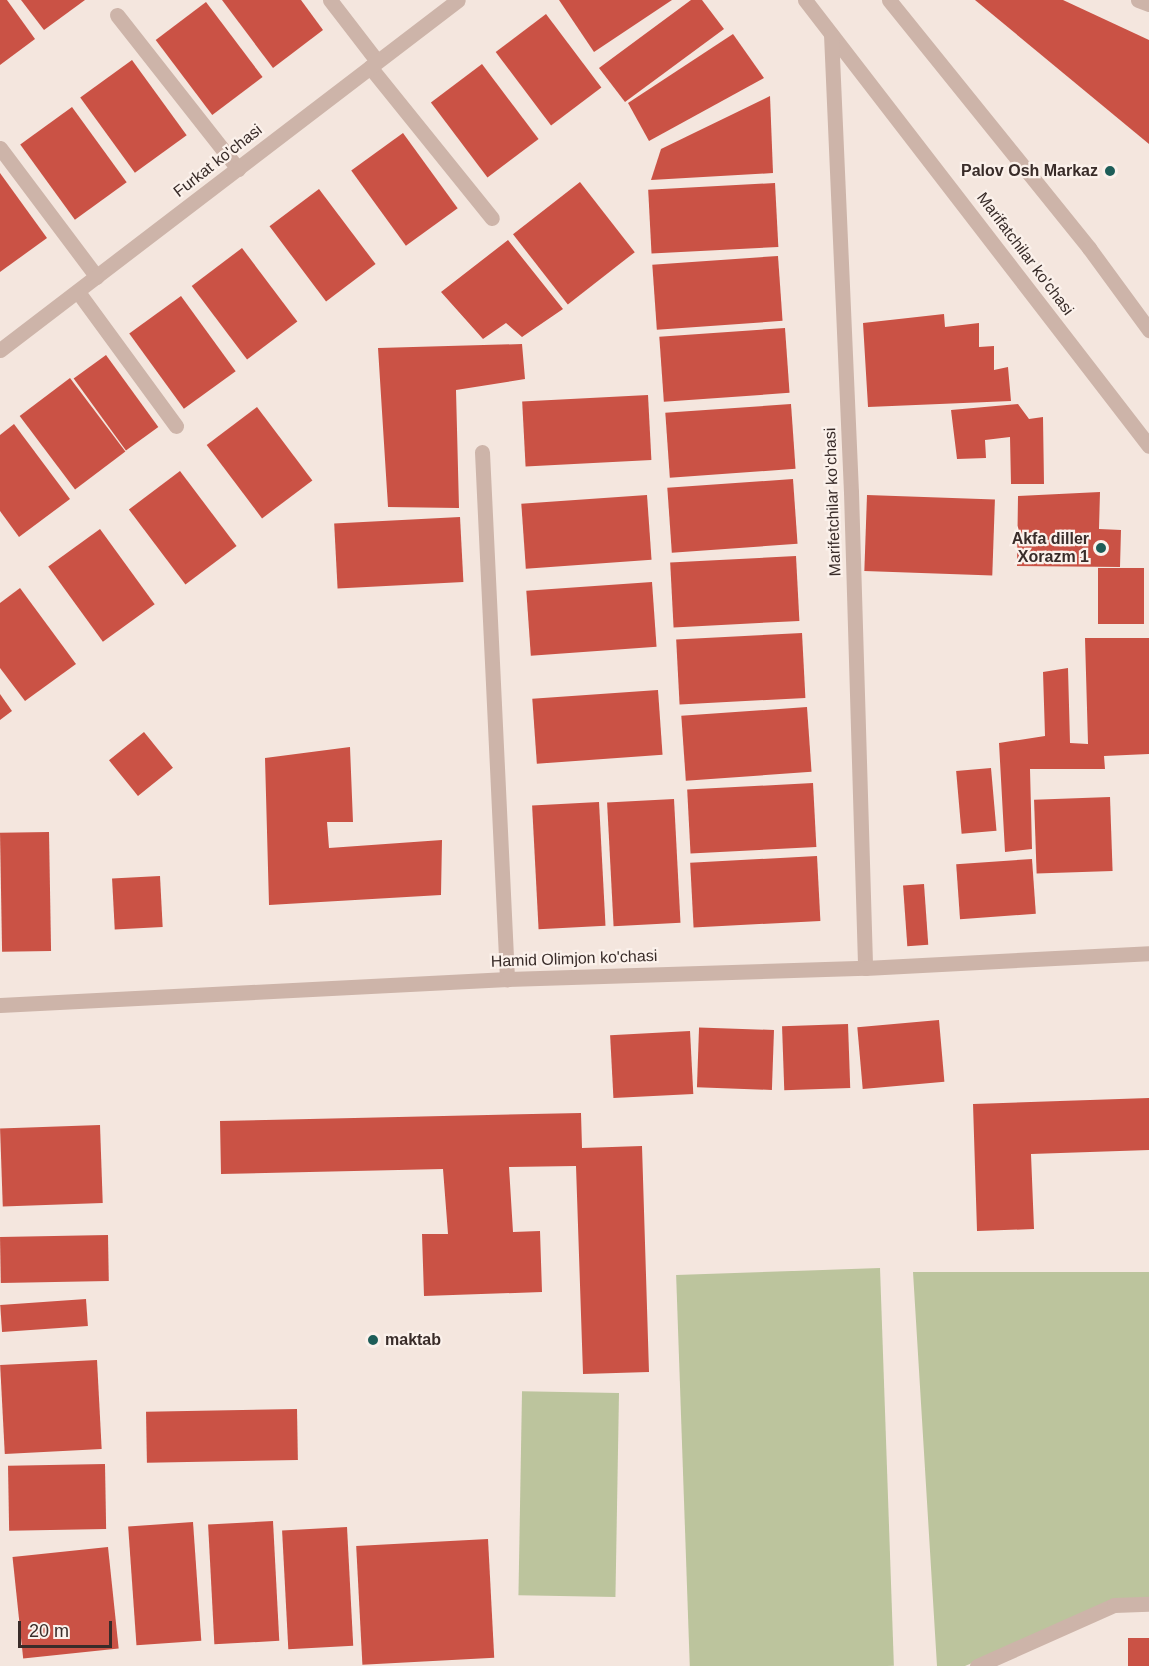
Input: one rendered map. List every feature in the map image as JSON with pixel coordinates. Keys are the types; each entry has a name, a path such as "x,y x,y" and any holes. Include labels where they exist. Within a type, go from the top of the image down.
{"street":[{"path":"330,0 374,64 492,218"},
{"name":"Furkat ko'chasi","path":"0,350 458,0"},
{"name":"Marifatchilar ko'chasi","path":"805,0 1149,446"},
{"path":"889,0 1089,248 1149,330"},
{"path":"1138,0 1149,4"},
{"path":"117,15 238,169"},
{"name":"Marifetchilar ko'chasi","path":"831,34 851,504 865,968"},
{"path":"0,148 97,277"},
{"path":"78,292 176,426"},
{"path":"482,452 507,979"},
{"name":"Hamid Olimjon ko'chasi","path":"0,1005 507,979 865,968 1149,953"},
{"path":"976,1666 1114,1605 1149,1604"}],"green space":[{"path":"880,1268 894,1666 690,1666 676,1275"},
{"path":"913,1272 1149,1272 1149,1605 1103,1609 965,1666 937,1666"},
{"path":"522,1391 619,1393 615,1597 518,1595"}],"building":[{"path":"0,0 7,0 35,39 0,65"},
{"path":"21,0 85,0 44,30"},
{"path":"222,0 301,0 323,30 273,68"},
{"path":"559,0 672,0 594,52"},
{"path":"691,0 702,0 724,29 625,102 599,68"},
{"path":"975,0 1063,0 1149,40 1149,144"},
{"path":"206,2 263,77 212,115 156,40"},
{"path":"546,14 601,87 551,125 496,52"},
{"path":"733,34 764,78 649,141 628,103"},
{"path":"132,60 187,135 135,173 80,98"},
{"path":"482,64 539,139 487,178 431,103"},
{"path":"770,96 773,173 651,180 661,149"},
{"path":"72,107 127,182 75,220 20,145"},
{"path":"403,133 458,208 406,246 351,171"},
{"path":"0,173 47,238 0,272"},
{"path":"580,182 635,252 568,304 513,234"},
{"path":"775,183 778,247 652,254 648,190"},
{"path":"319,189 376,264 326,301 269,226"},
{"path":"508,240 563,309 522,337 506,323 483,339 441,292"},
{"path":"242,248 297,321 247,359 192,286"},
{"path":"778,256 783,321 657,330 652,265"},
{"path":"181,296 236,371 184,409 129,334"},
{"path":"944,314 945,327 979,323 979,347 994,346 994,370 1008,367 1011,401 868,407 863,323"},
{"path":"785,328 790,393 664,402 659,337"},
{"path":"522,344 525,379 456,390 459,508 388,507 378,348"},
{"path":"106,355 158,427 126,451 74,379"},
{"path":"70,378 125,451 75,489 20,416"},
{"path":"648,395 651,460 526,467 522,402"},
{"path":"791,404 796,469 670,478 665,413"},
{"path":"1018,404 1029,419 1043,417 1044,484 1011,484 1010,437 985,440 986,458 957,459 951,410"},
{"path":"257,407 312,480 262,518 207,445"},
{"path":"14,424 70,499 19,537 0,511 0,435"},
{"path":"180,471 237,546 185,585 129,510"},
{"path":"793,479 798,544 672,553 667,488"},
{"path":"1100,492 1099,529 1121,530 1120,567 1017,566 1018,496"},
{"path":"647,495 652,560 526,569 521,504"},
{"path":"867,495 995,499 992,575 864,571"},
{"path":"460,517 463,582 338,589 334,524"},
{"path":"100,529 155,604 103,642 48,567"},
{"path":"796,556 799,621 674,628 670,563"},
{"path":"1098,568 1144,568 1144,624 1098,624"},
{"path":"652,582 657,647 531,656 526,591"},
{"path":"20,588 76,664 25,701 0,668 0,603"},
{"path":"802,633 805,698 680,705 676,640"},
{"path":"1085,638 1149,638 1149,754 1104,756 1105,769 1030,769 1032,849 1005,852 999,743 1045,736 1043,672 1068,668 1070,743 1088,744"},
{"path":"658,690 663,755 537,764 532,699"},
{"path":"0,694 12,711 0,720"},
{"path":"807,707 812,772 686,781 681,716"},
{"path":"144,732 173,768 138,796 109,760"},
{"path":"350,747 353,822 327,822 329,848 442,840 441,895 269,905 265,758"},
{"path":"991,768 996,831 962,834 956,771"},
{"path":"813,783 816,847 691,854 687,790"},
{"path":"1110,797 1113,871 1037,874 1034,800"},
{"path":"674,799 680,923 614,926 607,803"},
{"path":"599,802 605,926 539,929 532,806"},
{"path":"49,832 51,951 2,952 0,833"},
{"path":"817,856 820,921 694,928 690,863"},
{"path":"1032,859 1036,914 960,919 956,864"},
{"path":"160,876 163,927 115,929 112,879"},
{"path":"924,884 928,945 907,946 903,885"},
{"path":"939,1020 944,1082 863,1089 857,1027"},
{"path":"848,1024 850,1088 784,1090 782,1026"},
{"path":"699,1027 774,1030 772,1090 697,1087"},
{"path":"690,1031 693,1094 613,1098 610,1035"},
{"path":"1149,1098 1149,1150 1031,1154 1034,1229 977,1231 973,1104"},
{"path":"581,1113 582,1148 642,1146 649,1372 583,1374 576,1166 509,1167 513,1232 540,1231 542,1292 424,1296 422,1234 448,1234 443,1169 221,1174 220,1121"},
{"path":"100,1125 103,1203 3,1206 0,1128"},
{"path":"108,1235 109,1281 1,1283 0,1237"},
{"path":"86,1299 88,1326 2,1332 0,1305"},
{"path":"97,1360 102,1449 5,1454 0,1365"},
{"path":"297,1409 298,1460 147,1463 146,1412"},
{"path":"105,1464 106,1529 9,1531 8,1466"},
{"path":"273,1521 279,1641 214,1644 208,1524"},
{"path":"193,1522 201,1641 136,1645 128,1527"},
{"path":"347,1527 353,1646 288,1649 282,1530"},
{"path":"488,1539 494,1658 362,1665 356,1546"},
{"path":"108,1547 119,1648 23,1658 13,1557"},
{"path":"1128,1638 1149,1638 1149,1666 1128,1666"}],"place":[{"name":"Palov Osh Markaz","path":"1110,171"},
{"name":"Akfa diller Xorazm 1","path":"1101,548"},
{"name":"maktab","path":"373,1340"}]}
